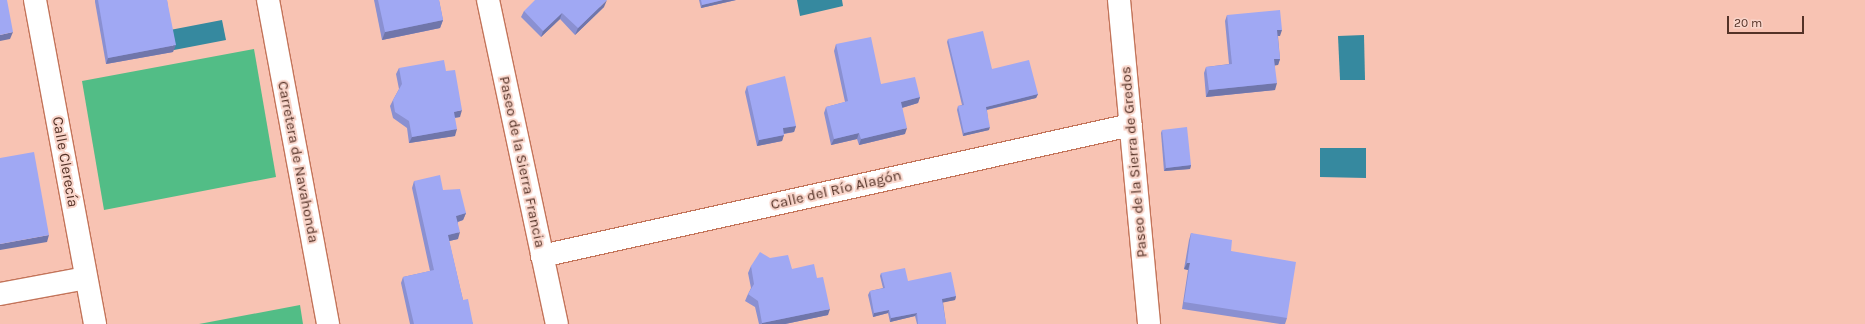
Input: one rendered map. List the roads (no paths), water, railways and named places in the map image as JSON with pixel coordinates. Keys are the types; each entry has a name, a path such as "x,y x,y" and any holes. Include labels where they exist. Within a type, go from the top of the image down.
{"street":[{"name":"Calle Clerecía","path":"35,0 95,324"},
{"name":"Carretera de Navahonda","path":"268,0 328,324"},
{"name":"Paseo de la Sierra Francia","path":"488,0 557,324"},
{"name":"Paseo de la Sierra de Gredos","path":"1119,0 1149,324"},
{"name":"Calle del Río Alagón","path":"542,256 1131,125"},
{"path":"0,294 86,278"}],"water":[{"path":"797,0 842,0 843,6 800,16"},
{"path":"222,20 226,40 174,50 170,30"},
{"path":"1364,35 1365,80 1340,80 1338,36"},
{"path":"1320,148 1366,148 1366,178 1320,177"}]}
